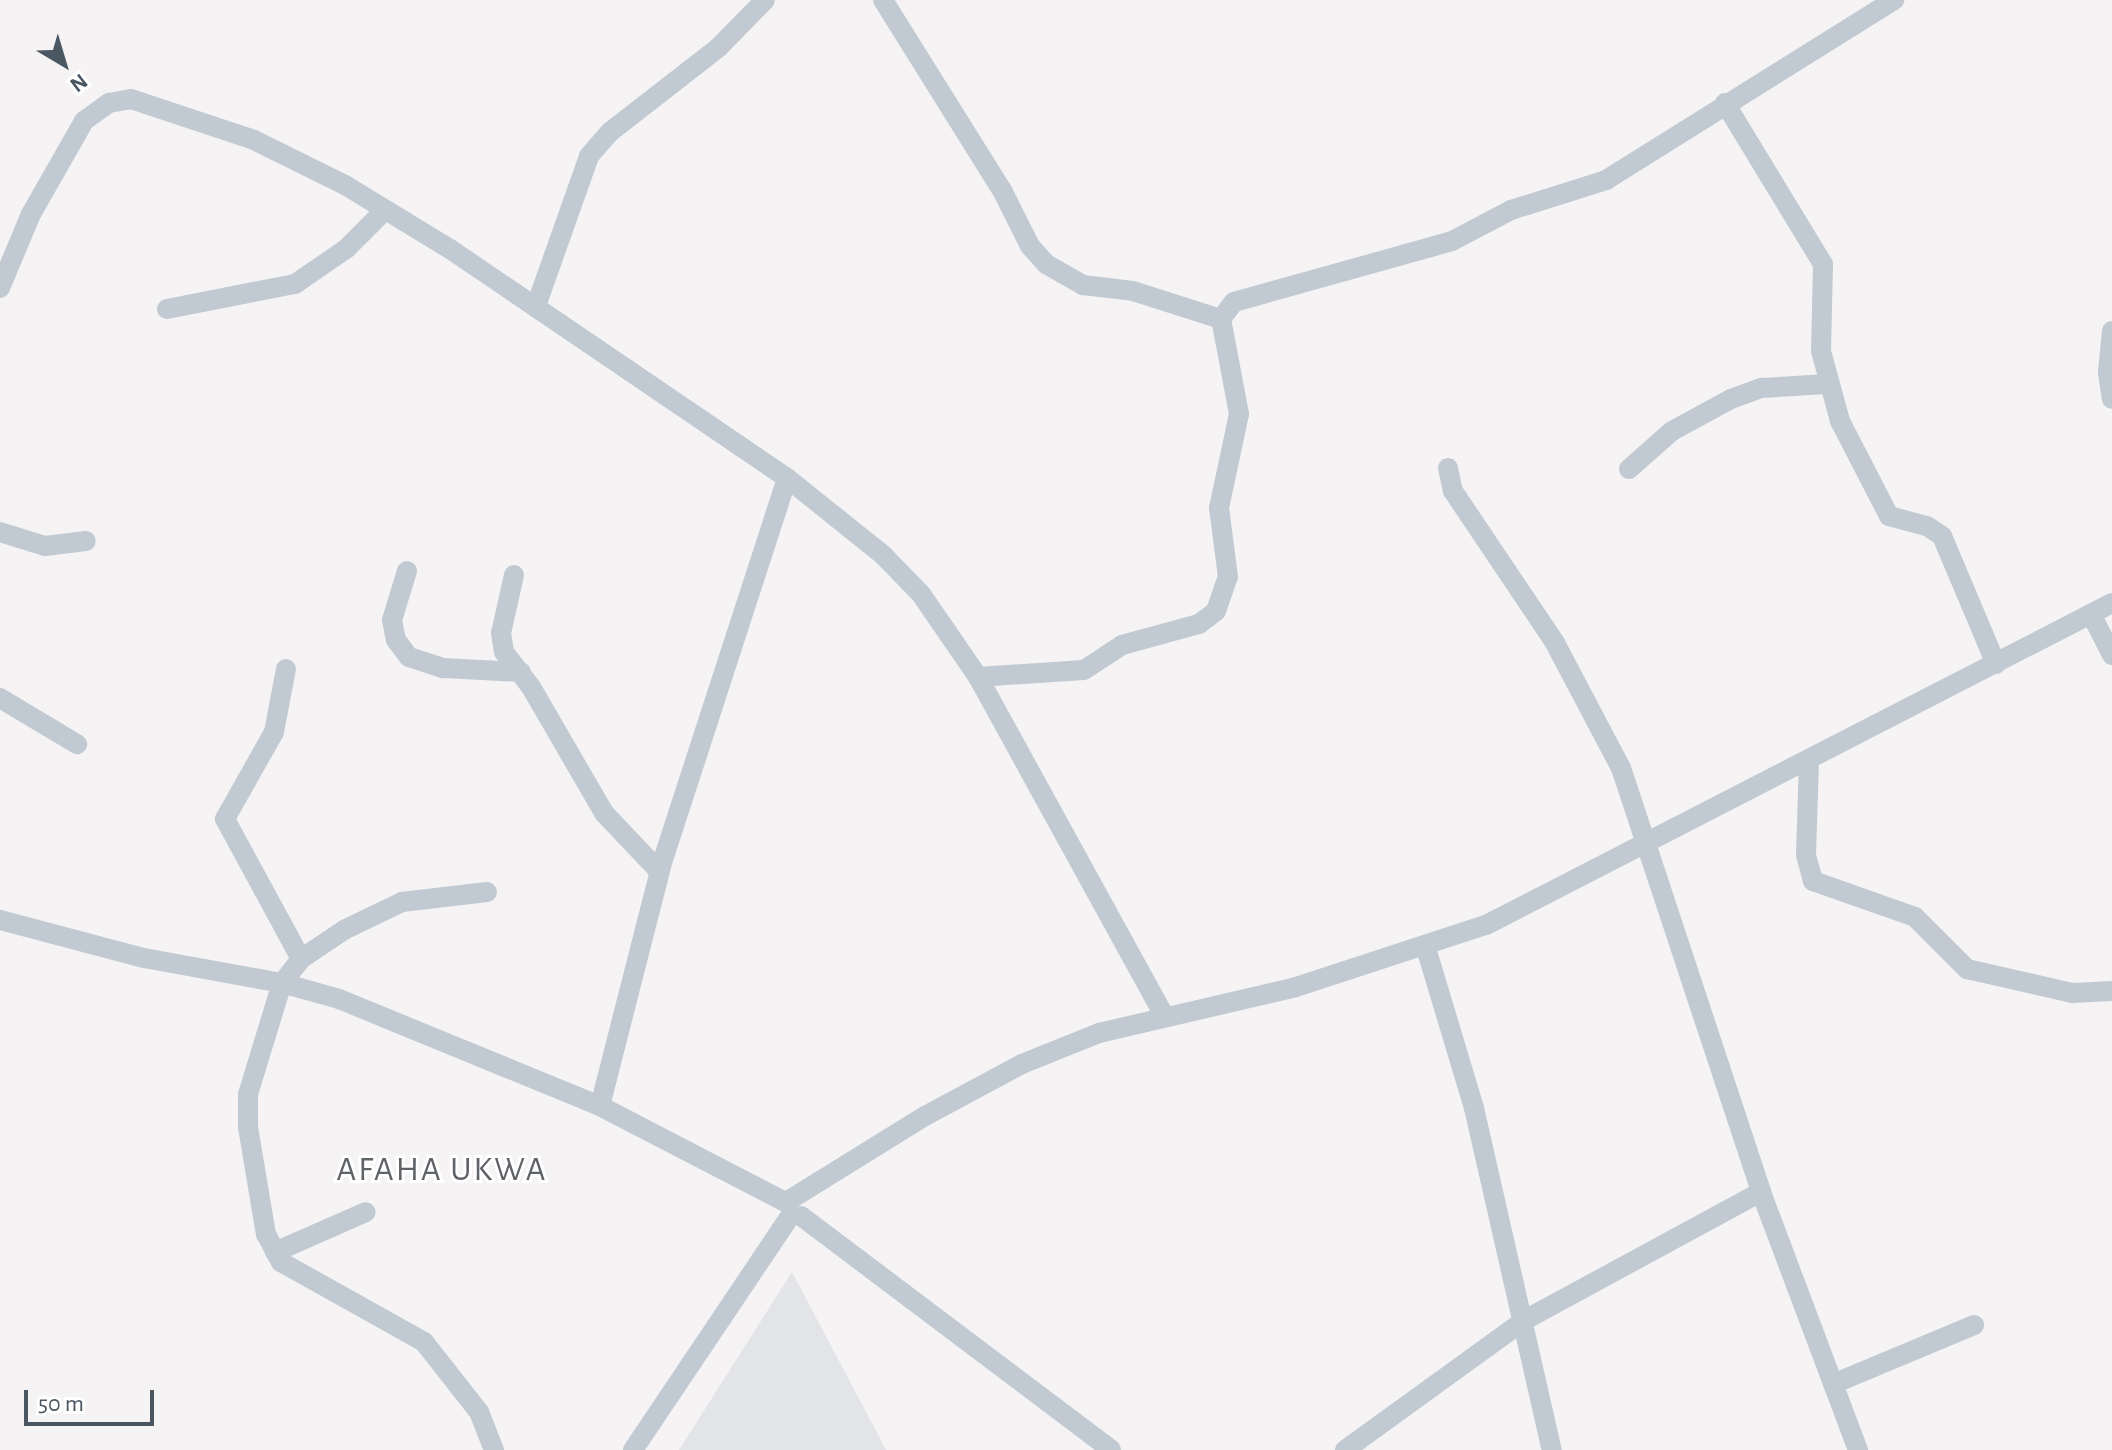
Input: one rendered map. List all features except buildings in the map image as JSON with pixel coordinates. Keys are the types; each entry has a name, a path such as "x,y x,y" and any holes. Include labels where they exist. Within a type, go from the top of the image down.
{"street":[{"path":"536,306 589,156 610,132 718,48 765,0"},
{"path":"883,0 1003,192 1030,246 1046,264 1083,285 1133,291 1221,319"},
{"path":"978,677 1084,670 1122,645 1199,624 1216,611 1228,577 1219,508 1239,414 1221,319 1234,302 1452,241 1511,210 1606,180 1894,0"},
{"path":"0,288 55,167 84,121 109,103 149,102 254,140 385,210 536,306 787,478 883,555 921,594 978,677 1164,1015"},
{"path":"1725,103 1823,264 1821,351 1827,384 1883,508 1889,516 1927,526 1942,536 1996,664"},
{"path":"167,309 295,284 346,249 385,210"},
{"path":"2112,331 2108,372 2112,399"},
{"path":"1629,469 1672,431 1731,399 1762,388 1827,384"},
{"path":"1448,468 1453,491 1555,643 1606,737 1646,846 1761,1192 1858,1450"},
{"path":"600,1106 659,871 787,478"},
{"path":"0,532 45,546 86,541"},
{"path":"407,571 392,620 396,640 409,657 443,668 521,672"},
{"path":"514,575 500,640 604,813 659,871"},
{"path":"633,1450 795,1208 847,1161 1022,1064 1099,1033 1164,1015 1296,987 1426,948 1646,846 2112,603"},
{"path":"2091,614 2112,655"},
{"path":"286,669 274,732 225,819 301,959"},
{"path":"0,698 77,744"},
{"path":"1809,760 1806,855 1813,881 1915,917 1967,969 2073,993 2112,991"},
{"path":"487,892 423,896 394,905 301,959 282,983 248,1094 258,1198 275,1252 297,1274 409,1330 424,1342 479,1412 494,1450"},
{"path":"0,920 144,958 282,983 398,1021 600,1106 795,1208 1111,1450"},
{"path":"1426,948 1464,1071 1552,1450"},
{"path":"1345,1450 1523,1321 1761,1192"},
{"path":"275,1252 366,1212"},
{"path":"1833,1384 1974,1325"}],"shaded area":[{"path":"792,1272 886,1450 679,1450"}],"district":[{"name":"AFAHA UKWA","path":"442,1171"}]}
